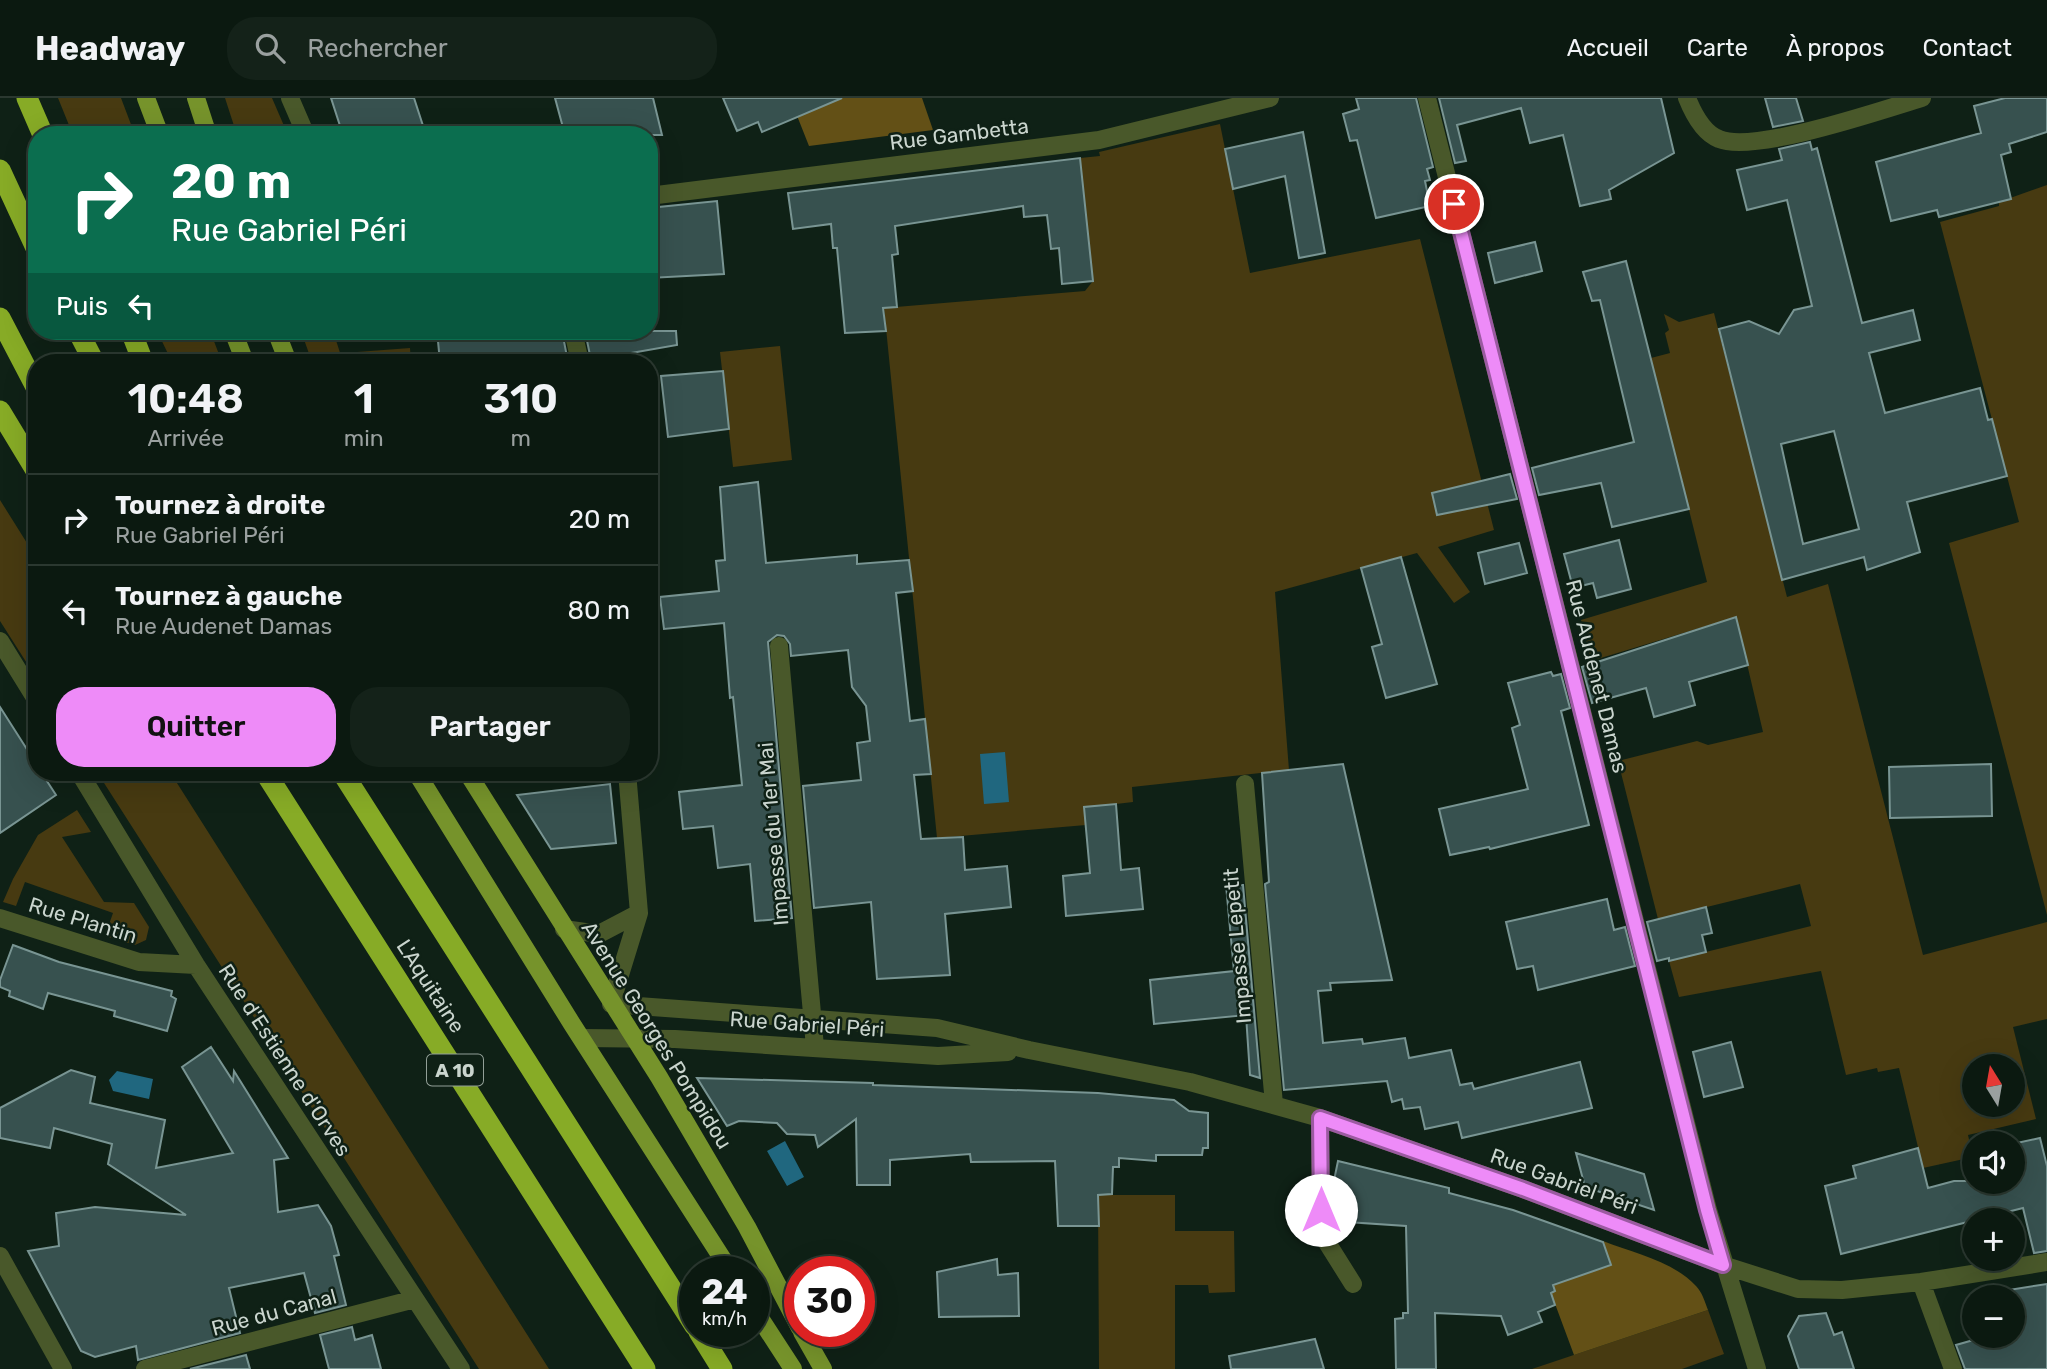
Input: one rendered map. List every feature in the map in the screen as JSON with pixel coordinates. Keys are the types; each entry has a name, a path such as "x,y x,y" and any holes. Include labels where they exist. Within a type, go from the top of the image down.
{"highway":[{"path":"27,98 39,126"},
{"path":"0,170 28,231"},
{"path":"0,318 28,372"},
{"path":"0,411 28,457"},
{"name":"L'Aquitaine","path":"271,781 645,1369"},
{"name":"L'Aquitaine","path":"348,781 679,1301"},
{"path":"708,1347 722,1369"}],"main road":[{"path":"146,98 157,126"},
{"path":"196,98 205,126"},
{"path":"422,781 721,1256"},
{"name":"Avenue Georges Pompidou","path":"473,781 633,1037 747,1227 784,1298"},
{"path":"770,1334 793,1369"},
{"name":"Avenue Georges Pompidou","path":"810,1347 822,1369"}],"street":[{"path":"290,98 302,126"},
{"name":"Rue Gambetta","path":"658,195 1099,140 1270,98"},
{"name":"Rue Audenet Damas","path":"1427,98 1707,1210 1756,1369"},
{"path":"1687,98 1709,134 1732,142 1751,142 1819,128 1922,98"},
{"path":"0,641 28,686"},
{"name":"Impasse du 1er Mai","path":"779,646 816,1047"},
{"name":"Rue d'Estienne d'Orves","path":"84,781 196,965 461,1369"},
{"path":"611,1004 639,913 628,781"},
{"name":"Impasse Lepetit","path":"1245,784 1274,1104"},
{"path":"564,929 599,934 639,913"},
{"name":"Rue Plantin","path":"0,918 139,962 196,965"},
{"name":"Rue Gabriel Péri","path":"611,1004 937,1028 1029,1051 1191,1082 1320,1118 1523,1189 1723,1265 1798,1289 1842,1290 1921,1282 2047,1262"},
{"name":"Rue Gabriel Péri","path":"582,1038 633,1037 938,1056 1029,1051"},
{"path":"1320,1118 1321,1233 1353,1284"},
{"path":"0,1256 63,1369"},
{"path":"1921,1282 1953,1369"},
{"name":"Rue du Canal","path":"145,1369 415,1298"}],"shaded area":[{"path":"58,98 121,98 132,126 69,126"},
{"path":"225,98 272,98 284,126 234,126"},
{"path":"790,98 922,98 933,130 809,146"},
{"path":"1220,124 1250,273 1420,239 1494,530 1438,547 1470,592 1454,603 1417,553 1275,592 1289,770 1132,787 1133,802 1116,804 1086,825 937,838 884,308 1085,291 1093,281 1080,158 1100,156 1099,152"},
{"path":"2047,185 2047,915 1949,543 2019,522 1940,222 1999,206 1999,202"},
{"path":"1714,313 1787,597 1828,584 1923,955 2047,922 2047,1019 2013,1027 2020,1054 1962,1054 1962,1117 2025,1117 2025,1075 2036,1119 1985,1131 1962,1131 1962,1159 1923,1168 1899,1068 1878,1072 1877,1068 1846,1075 1821,971 1679,997 1669,961 1811,926 1800,884 1658,919 1618,761 1697,741 1708,745 1763,732 1736,617 1591,661 1581,620 1707,582 1651,358 1670,353 1665,333 1669,330 1664,314 1679,322"},
{"path":"161,340 213,340 219,354 168,354"},
{"path":"304,340 336,340 340,354 309,354"},
{"path":"780,346 792,460 733,467 720,352"},
{"path":"410,348 410,354 357,354"},
{"path":"0,500 28,545 28,665 0,621"},
{"path":"103,781 176,781 549,1369 479,1369"},
{"path":"77,810 91,832 62,837 104,902 134,903 149,927 146,940 135,945 105,936 113,913 25,882 16,906 3,902 38,835"},
{"path":"1098,1195 1175,1195 1175,1231 1234,1231 1235,1292 1209,1293 1208,1285 1175,1285 1175,1369 1099,1369"},
{"path":"1603,1241 1664,1264 1687,1277 1698,1288 1708,1310 1574,1355 1551,1293 1555,1291 1553,1284 1610,1265"},
{"path":"1708,1310 1724,1354 1682,1369 1532,1369"}],"water":[{"path":"1005,752 1009,802 984,804 980,754"},
{"path":"117,1071 153,1079 149,1099 113,1091 109,1080"},
{"path":"785,1141 804,1177 787,1186 767,1151"}],"building":[{"path":"331,98 414,98 423,126 340,126"},
{"path":"555,98 653,98 662,135 658,135 658,126 563,126"},
{"path":"723,98 842,98 762,132 758,122 737,131"},
{"path":"1356,98 1416,98 1433,167 1427,169 1430,180 1425,181 1430,206 1376,218 1357,140 1350,141 1343,114 1359,109"},
{"path":"1439,98 1661,98 1674,153 1609,190 1611,199 1580,206 1563,135 1530,143 1521,108 1457,125 1466,161 1455,163"},
{"path":"1765,98 1796,98 1803,121 1773,127"},
{"path":"2005,98 2047,98 2047,132 2009,144 2011,152 2001,155 2011,199 1939,217 1937,210 1891,221 1876,162 1981,133 1974,106"},
{"path":"1303,132 1325,253 1299,258 1285,176 1233,189 1225,149"},
{"path":"1810,142 1812,150 1817,148 1862,323 1913,310 1920,340 1869,353 1885,413 1980,388 1988,420 1992,419 2007,476 1907,502 1920,552 1867,570 1864,557 1782,580 1719,329 1749,321 1779,334 1794,310 1812,306 1787,200 1747,210 1737,170 1782,160 1779,149","holes":["1834,431 1859,529 1803,544 1781,444"]},
{"path":"1080,158 1093,281 1062,284 1059,248 1051,249 1047,215 1024,217 1023,206 895,226 898,254 892,255 897,307 883,308 886,331 845,333 837,248 833,248 831,224 793,229 788,193"},
{"path":"717,201 724,274 658,278 658,207"},
{"path":"1535,242 1542,271 1495,283 1488,253"},
{"path":"1626,261 1689,509 1612,527 1601,483 1539,495 1532,468 1634,442 1600,300 1592,301 1583,272"},
{"path":"658,331 676,331 677,345 625,354 590,354 587,340 658,340"},
{"path":"438,340 564,340 566,354 439,354"},
{"path":"723,371 729,429 668,437 661,376"},
{"path":"1510,474 1517,499 1437,515 1432,493"},
{"path":"758,482 766,563 857,555 857,564 909,560 913,591 896,593 910,721 925,719 931,774 914,775 921,839 963,837 965,870 1007,866 1011,907 945,914 950,975 877,979 871,902 814,908 803,786 861,780 857,743 870,741 866,706 852,687 848,650 791,656 790,644 784,636 777,635 768,642 792,918 755,921 750,864 718,868 713,826 683,829 679,792 742,785 733,697 730,698 724,623 664,629 660,597 719,591 716,561 725,560 720,487"},
{"path":"1619,540 1631,589 1597,598 1593,583 1573,588 1564,554"},
{"path":"1519,543 1527,573 1485,584 1478,553"},
{"path":"1401,557 1437,684 1386,698 1372,647 1382,644 1361,568"},
{"path":"1736,617 1748,665 1689,682 1695,705 1654,717 1646,688 1592,703 1582,667"},
{"path":"1551,672 1553,676 1561,674 1570,708 1561,711 1589,825 1490,849 1489,847 1450,855 1439,809 1528,789 1512,728 1520,725 1508,683"},
{"path":"0,707 28,751 28,781 47,781 56,795 0,833"},
{"path":"1343,764 1392,980 1330,983 1331,990 1318,991 1323,1043 1362,1039 1363,1044 1405,1038 1409,1058 1451,1050 1460,1085 1472,1083 1474,1089 1580,1062 1592,1108 1462,1138 1458,1122 1425,1129 1420,1107 1404,1109 1402,1099 1392,1102 1387,1081 1284,1090 1265,884 1269,882 1262,773"},
{"path":"1991,764 1992,816 1890,818 1889,767"},
{"path":"610,784 616,843 551,849 517,795"},
{"path":"1116,804 1121,870 1139,868 1143,909 1066,916 1063,876 1090,873 1084,807"},
{"path":"1226,885 1243,885 1260,1078 1250,1075 1246,1015 1154,1024 1150,980 1234,971"},
{"path":"1607,899 1614,930 1625,927 1635,966 1538,990 1533,966 1517,969 1506,922"},
{"path":"1706,907 1712,933 1702,935 1706,952 1669,961 1669,958 1657,961 1647,922"},
{"path":"13,945 59,962 172,991 171,996 176,999 167,1031 114,1016 115,1011 48,993 43,1009 9,996 10,991 0,987 0,980"},
{"path":"1731,1042 1743,1087 1704,1097 1693,1052"},
{"path":"211,1047 233,1081 234,1071 288,1158 274,1160 278,1212 318,1205 331,1226 339,1255 334,1256 346,1305 315,1313 304,1273 229,1288 240,1333 138,1360 136,1346 95,1357 81,1351 28,1251 59,1246 56,1213 95,1207 186,1215 108,1164 112,1144 54,1128 50,1148 0,1138 0,1108 71,1070 95,1077 90,1103 165,1120 156,1168 233,1153 182,1067"},
{"path":"697,1078 1098,1093 1174,1100 1189,1111 1208,1113 1208,1148 1203,1148 1202,1155 1156,1155 1156,1161 1119,1158 1119,1167 1113,1167 1112,1194 1098,1195 1099,1226 1058,1226 1055,1161 971,1162 970,1154 890,1160 890,1185 857,1185 856,1119 818,1147 815,1135 787,1134 777,1123 739,1121 727,1126"},
{"path":"2040,1138 2047,1166 2047,1251 2034,1253 2025,1208 1962,1208 1962,1223 1841,1254 1825,1186 1856,1178 1853,1166 1918,1148 1928,1188 1962,1181 1962,1194 2025,1194 2025,1141"},
{"path":"1576,1153 1644,1174 1654,1210 1585,1187"},
{"path":"1338,1161 1449,1188 1449,1193 1513,1210 1603,1242 1611,1265 1553,1285 1555,1291 1551,1293 1555,1305 1538,1312 1542,1322 1508,1335 1501,1316 1435,1313 1436,1369 1396,1369 1395,1319 1403,1318 1403,1313 1408,1313 1406,1226 1332,1221 1332,1190"},
{"path":"997,1259 998,1275 1018,1273 1019,1316 939,1317 937,1272"},
{"path":"2047,1284 2047,1369 1965,1369 1956,1345 1962,1343 1962,1348 2025,1348 2025,1287"},
{"path":"1826,1313 1834,1335 1842,1332 1854,1369 1799,1369 1788,1336 1799,1316"},
{"path":"352,1327 355,1340 372,1335 381,1369 329,1369 320,1335"},
{"path":"1315,1339 1324,1369 1231,1369 1229,1356"},
{"path":"246,1355 250,1369 190,1369"}],"route":[{"path":"1321,1210 1320,1118 1523,1189 1723,1265 1454,204"}]}
